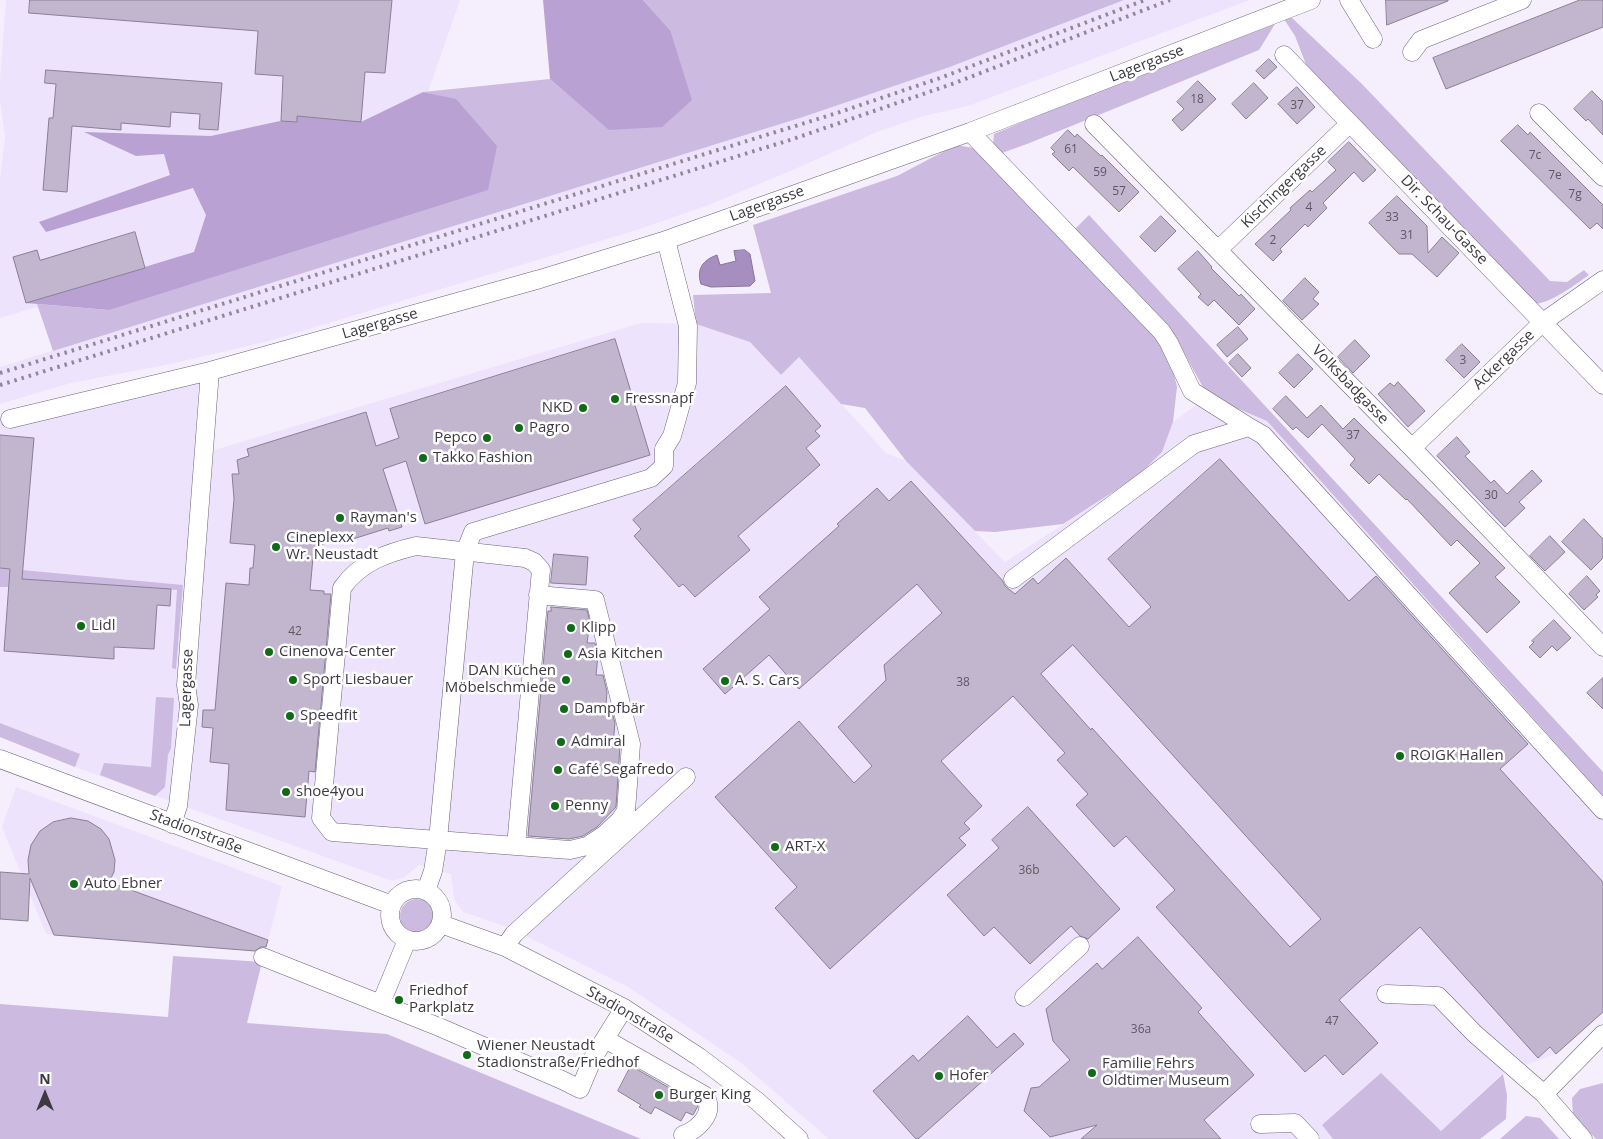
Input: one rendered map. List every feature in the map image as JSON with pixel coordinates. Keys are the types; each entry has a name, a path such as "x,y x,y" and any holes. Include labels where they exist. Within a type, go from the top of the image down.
{"street":[{"name":"Lagergasse","path":"10,419 210,371 531,281 666,240 970,132 1311,0"},
{"path":"1349,0 1373,39"},
{"path":"1412,52 1421,40 1522,0"},
{"name":"Dir. Schau-Gasse","path":"1284,55 1603,385"},
{"path":"1539,113 1603,177"},
{"name":"Kischingergasse","path":"1218,250 1350,123"},
{"name":"Volksbadgasse","path":"1094,124 1412,448 1603,647"},
{"path":"970,132 1162,332 1192,391 1263,435 1603,810"},
{"path":"426,891 433,871 438,840 465,552 473,532 651,478 664,466 664,449 672,436 687,383 688,326 666,240"},
{"name":"Ackergasse","path":"1412,448 1543,322 1603,280"},
{"name":"Lagergasse","path":"172,824 178,806 189,705 186,685 210,371"},
{"path":"1013,579 1194,444 1249,427"},
{"path":"516,846 538,595 541,570 534,562 525,558 416,546 391,552 372,560 350,576 342,588 321,818 332,832 516,846 570,850 587,846 604,835 620,820 626,810 631,744 595,600 538,595"},
{"name":"Stadionstraße","path":"0,759 392,905"},
{"path":"505,947 514,934 686,777"},
{"path":"416,889 426,891 435,897 441,905 443,916 441,924 436,933 427,939 415,942 406,940 391,925 389,915 392,905 396,897 405,891 416,889"},
{"name":"Stadionstraße","path":"441,924 505,947 624,1008 699,1057 757,1101 799,1139"},
{"path":"381,1003 406,940"},
{"path":"1024,997 1080,946"},
{"path":"264,957 466,1038 580,1089 593,1058 624,1008"},
{"path":"1386,994 1438,996 1475,1034 1544,1094 1582,1139"},
{"path":"1544,1094 1603,1034"},
{"path":"605,1039 708,1099 708,1114 700,1125 690,1133 683,1135"},
{"path":"1260,1124 1295,1123 1310,1139"}],"shaded area":[{"path":"6,0 460,0 419,118 224,251 0,318 0,180 5,136 0,101 0,79"},
{"path":"543,0 643,0 670,30 692,100 662,127 609,130 550,79"},
{"path":"643,0 1124,0 947,68 803,117 53,351 37,304 109,310 456,100 423,92 550,79 609,129 670,30"},
{"path":"1124,0 1250,0 968,106 924,116 877,132 709,205 637,230 269,341 171,364 71,383 0,404 0,367 803,117 947,68"},
{"path":"1291,17 1362,84 1550,281 1567,282 1584,270 1589,275 1548,301 1534,304 1307,67 1295,36 1284,19"},
{"path":"1275,24 1259,50 999,154 993,145 994,134 1075,100"},
{"path":"423,92 456,99 497,146 488,190 109,310 26,303 194,252 206,215 193,188 46,232 39,222 170,175 164,154 136,156 84,132 211,136 280,121 297,122 297,116 361,122"},
{"path":"956,145 979,149 1063,241 1089,215 1603,772 1603,796 1267,421 1208,396 1174,335 1162,345 1171,362 1177,387 1173,422 1162,452 1138,476 1063,524 995,532 975,531 906,461 865,408 841,404 799,357 781,375 750,342 696,324 693,295 771,293 753,225 897,176"},
{"path":"745,250 750,254 755,281 750,286 711,287 701,284 699,274 704,262 717,255 720,265 736,261 734,251"},
{"path":"641,323 696,324 751,342 781,375 799,357 886,453 906,461 1005,562 1138,476 1162,452 1173,422 1208,396 1267,421 1603,796 1603,1012 1556,1054 1502,1074 1441,1131 1322,1125 1333,1139 829,1139 741,1063 628,987 510,928 463,912 454,899 451,874 419,865 405,877 392,881 75,767 0,737 0,416 47,418 199,383 194,456"},
{"path":"0,568 183,585 176,669 172,668 177,590 38,580 24,590 8,589 8,587 0,587"},
{"path":"156,697 174,698 171,748 168,755 165,787 155,796 100,775 104,763 151,767"},
{"path":"0,723 80,754 75,767 0,737"},
{"path":"16,787 282,886 265,952 46,934 2,827"},
{"path":"417,899 429,904 434,916 429,928 417,933 405,928 400,916 405,904"},
{"path":"173,956 262,962 247,1023 387,1034 641,1139 0,1139 0,1004 168,1017"},
{"path":"1381,1073 1441,1131 1503,1074 1507,1095 1506,1119 1480,1139 1333,1139 1322,1125"},
{"path":"1603,1083 1603,1139 1596,1139 1573,1115 1572,1098 1580,1089"},
{"path":"1526,1116 1540,1118 1559,1139 1500,1139"}],"building":[{"path":"30,0 392,0 385,73 365,72 361,122 297,116 297,122 281,121 283,76 255,74 258,31 29,13"},
{"path":"1386,0 1448,0 1448,1 1387,25"},
{"path":"1580,0 1603,0 1603,27 1446,89 1433,58"},
{"path":"1269,59 1277,67 1264,79 1256,71"},
{"path":"46,70 222,83 218,130 199,129 200,114 171,112 170,127 121,123 121,130 72,126 67,192 43,190 49,118 53,118 56,84 45,83"},
{"path":"1198,81 1216,99 1182,131 1172,120 1184,109 1177,102"},
{"path":"1254,83 1268,98 1246,119 1232,104"},
{"path":"1297,87 1315,107 1297,124 1278,104"},
{"path":"1592,91 1603,102 1603,135 1588,119 1586,121 1574,109"},
{"path":"1518,125 1528,135 1530,132 1603,205 1603,229 1597,223 1590,229 1501,141"},
{"path":"1068,130 1075,137 1077,134 1102,155 1139,192 1119,212 1073,167 1069,171 1052,154 1055,152 1051,148"},
{"path":"1349,142 1376,170 1363,182 1354,172 1323,203 1327,208 1308,227 1305,224 1280,249 1282,252 1273,261 1255,244 1291,210 1290,208 1310,190 1312,192 1336,170 1328,162"},
{"path":"1397,196 1427,226 1428,253 1442,237 1459,253 1437,277 1412,254 1399,254 1369,223"},
{"path":"1161,216 1176,231 1155,252 1140,237"},
{"path":"135,232 145,268 26,303 13,257 37,250 40,260"},
{"path":"1198,251 1211,268 1255,309 1239,325 1214,300 1208,306 1198,297 1201,294 1178,269"},
{"path":"1305,278 1319,292 1313,299 1319,304 1302,320 1283,301"},
{"path":"1238,327 1248,339 1227,357 1217,345"},
{"path":"615,339 650,455 425,524 406,461 383,469 402,527 389,531 388,528 340,543 339,539 314,547 310,590 324,591 324,594 331,594 315,772 309,771 305,817 226,810 229,764 210,762 213,728 202,727 203,710 215,710 226,583 249,585 250,568 253,568 255,545 230,543 234,499 232,474 239,474 237,460 249,456 247,449 366,412 376,446 399,438 390,409"},
{"path":"1355,340 1370,356 1353,373 1338,357"},
{"path":"1462,344 1480,362 1464,378 1446,360"},
{"path":"1238,354 1251,368 1242,377 1229,363"},
{"path":"1298,354 1313,369 1294,388 1279,373"},
{"path":"1398,382 1425,411 1408,427 1378,394 1390,383 1394,386"},
{"path":"786,386 821,426 815,431 820,436 806,448 820,465 738,536 750,550 695,597 683,584 679,587 634,536 641,529 633,520"},
{"path":"1286,396 1307,418 1321,405 1343,429 1354,418 1505,568 1495,577 1520,602 1487,633 1449,593 1480,563 1457,540 1451,546 1407,499 1379,474 1369,484 1350,465 1355,459 1322,424 1308,438 1296,427 1293,430 1273,409"},
{"name":"Lidl","path":"0,435 34,438 22,579 171,589 170,606 157,605 154,649 114,647 114,659 4,651 10,569 0,568"},
{"path":"1457,437 1470,452 1465,456 1491,483 1494,480 1507,494 1532,470 1542,481 1519,502 1525,508 1505,527 1437,456"},
{"path":"1220,459 1349,601 1376,576 1528,744 1500,769 1603,882 1603,1012 1556,1054 1550,1047 1538,1058 1420,927 1339,1000 1378,1043 1343,1075 1325,1055 1305,1072 1156,907 1175,890 1126,836 1114,847 1076,805 1088,794 1057,760 1065,753 1013,696 941,761 982,806 964,823 970,829 959,838 966,845 830,969 775,908 797,887 715,797 799,721 854,783 872,766 838,727 886,680 884,665 942,613 917,584 799,689 769,655 725,694 703,669 770,609 759,597 839,526 837,524 877,488 889,501 911,481 1002,580 1005,586 1015,594 1033,578 1038,584 1066,558 1129,627 1151,607 1108,559","holes":["1073,645 1321,919 1290,947 1041,674"]},
{"path":"1584,519 1603,539 1603,558 1591,570 1562,542"},
{"path":"1550,536 1565,552 1545,571 1530,556"},
{"path":"554,554 588,557 586,585 551,583"},
{"path":"1587,576 1600,591 1596,595 1598,597 1584,610 1569,594"},
{"path":"551,607 587,610 590,622 587,643 595,643 598,655 596,675 603,675 607,692 606,705 610,705 615,723 613,744 620,745 616,807 597,827 583,836 569,839 528,836 548,611 551,611"},
{"path":"1554,620 1571,638 1557,651 1552,646 1540,658 1529,647 1534,642 1532,641"},
{"path":"1603,678 1603,709 1587,693"},
{"path":"1028,807 1120,909 1088,939 1080,936 1071,926 1030,964 994,927 984,936 947,895 999,848 992,840"},
{"name":"Auto Ebner","path":"71,818 88,821 101,829 109,839 115,860 114,872 109,882 268,940 266,947 261,947 255,951 54,935 30,878 28,921 0,919 0,872 29,874 28,860 31,845 40,831 53,822"},
{"path":"1138,937 1202,1008 1198,1012 1254,1075 1204,1120 1221,1139 1081,1139 1097,1125 1050,1137 1024,1111 1031,1088 1039,1087 1070,1060 1053,1041 1046,1009 1097,963 1102,969"},
{"name":"Hofer","path":"968,1016 997,1048 1014,1033 1024,1044 916,1139 873,1091 913,1055 918,1061"},
{"name":"Burger King","path":"631,1066 696,1103 698,1106 693,1115 686,1112 681,1121 655,1107 651,1114 639,1107 641,1105 618,1091"}],"railway":[{"path":"0,373 837,113 940,78 1145,0"},
{"path":"0,385 793,139 952,84 1170,0"}],"place":[{"name":"Fressnapf","path":"615,399"},
{"name":"NKD","path":"583,408"},
{"name":"Pagro","path":"519,428"},
{"name":"Pepco","path":"487,438"},
{"name":"Takko Fashion","path":"423,458"},
{"name":"Rayman's","path":"340,518"},
{"name":"Cineplexx Wr. Neustadt","path":"276,547"},
{"name":"Lidl","path":"81,626"},
{"name":"Klipp","path":"571,628"},
{"name":"Cinenova-Center","path":"269,652"},
{"name":"Asia Kitchen","path":"568,654"},
{"name":"Sport Liesbauer","path":"293,680"},
{"name":"DAN Küchen Möbelschmiede","path":"566,680"},
{"name":"A. S. Cars","path":"725,681"},
{"name":"Dampfbär","path":"564,709"},
{"name":"Speedfit","path":"290,716"},
{"name":"Admiral","path":"561,742"},
{"name":"ROIGK Hallen","path":"1400,756"},
{"name":"Café Segafredo","path":"558,770"},
{"name":"shoe4you","path":"286,792"},
{"name":"Penny","path":"555,806"},
{"name":"ART-X","path":"775,847"},
{"name":"Auto Ebner","path":"74,884"},
{"name":"Friedhof Parkplatz","path":"399,1000"},
{"name":"Wiener Neustadt Stadionstraße/Friedhof","path":"467,1055"},
{"name":"Familie Fehrs Oldtimer Museum","path":"1092,1073"},
{"name":"Hofer","path":"939,1076"},
{"name":"Burger King","path":"659,1095"}]}
